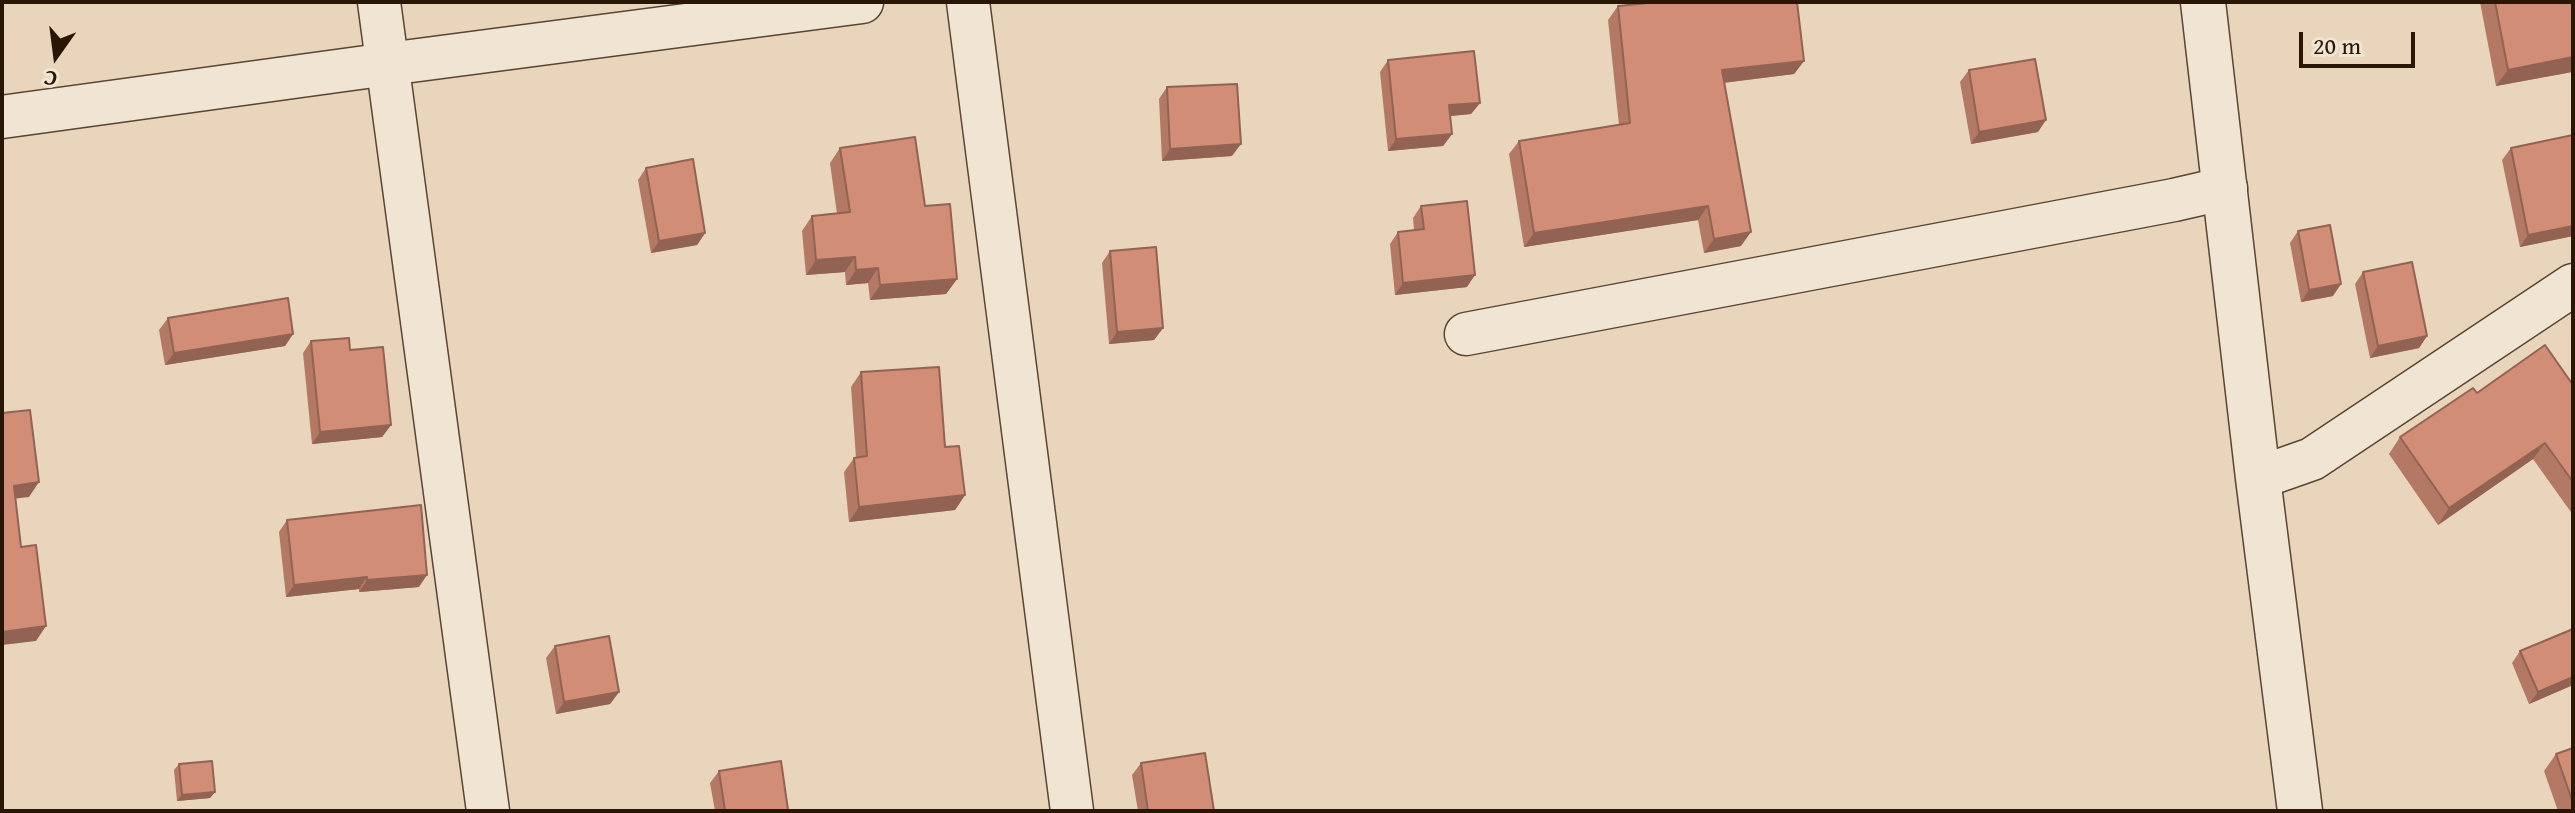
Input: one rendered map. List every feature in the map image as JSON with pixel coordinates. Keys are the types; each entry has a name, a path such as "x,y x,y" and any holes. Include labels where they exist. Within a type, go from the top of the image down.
{"street":[{"path":"379,2 488,811"},
{"path":"2,117 862,2"},
{"path":"968,2 1072,811"},
{"path":"2203,2 2300,811"},
{"path":"1466,334 2226,188"},
{"path":"2258,478 2312,459 2573,285"}],"building":[{"path":"1659,2 1797,2 1804,61 1722,70 1751,232 1714,239 1708,206 1534,233 1519,141 1630,123 1618,6"},
{"path":"2495,2 2573,2 2573,57 2508,70"},
{"path":"1474,51 1480,103 1449,105 1452,134 1396,139 1388,60"},
{"path":"2035,59 2046,120 1979,132 1969,70"},
{"path":"1237,84 1241,144 1170,149 1167,87"},
{"path":"2573,135 2573,226 2528,235 2511,148"},
{"path":"915,137 925,206 950,204 957,279 880,285 878,268 856,270 855,257 816,260 812,216 850,212 840,148"},
{"path":"693,159 705,233 659,241 646,168"},
{"path":"1467,201 1475,275 1403,283 1398,232 1424,229 1421,206"},
{"path":"2330,225 2341,284 2309,290 2298,231"},
{"path":"1156,247 1163,328 1117,332 1110,251"},
{"path":"2412,262 2427,336 2378,346 2363,272"},
{"path":"288,298 293,334 174,353 168,318"},
{"path":"349,338 350,350 383,347 391,425 320,432 311,341"},
{"path":"2545,345 2573,385 2573,482 2545,443 2449,508 2400,437 2473,388 2477,393"},
{"path":"939,367 945,447 959,446 965,495 859,507 854,458 867,456 861,372"},
{"path":"30,410 39,482 14,486 21,547 36,545 46,626 2,632 2,413"},
{"path":"421,505 427,575 367,580 367,577 294,585 287,520"},
{"path":"2573,629 2573,677 2538,692 2520,651"},
{"path":"609,636 619,692 564,702 555,646"},
{"path":"2573,748 2573,803 2556,754"},
{"path":"1205,753 1214,811 1148,811 1141,763"},
{"path":"212,761 215,792 182,795 179,764"},
{"path":"781,761 788,810 725,811 719,771"}]}
